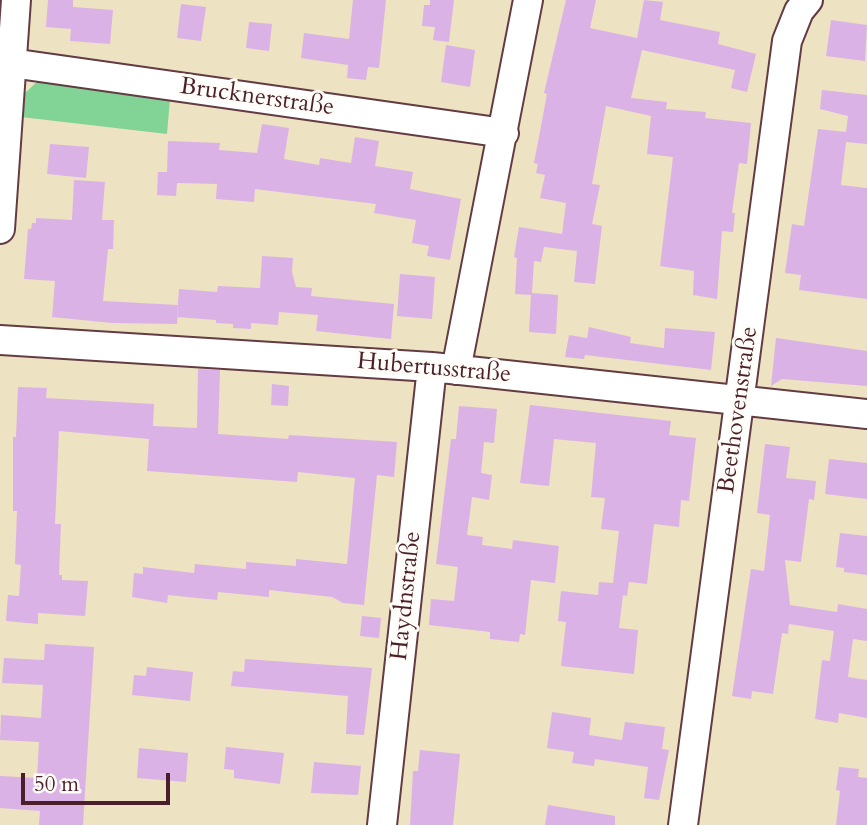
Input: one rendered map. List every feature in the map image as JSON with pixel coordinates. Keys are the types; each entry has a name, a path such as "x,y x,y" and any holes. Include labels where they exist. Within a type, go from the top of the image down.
{"street":[{"path":"0,229 16,0"},
{"name":"Haydnstraße","path":"382,825 444,369 503,133 528,0"},
{"name":"Beethovenstraße","path":"683,825 787,41 799,11 808,0"},
{"name":"Brucknerstraße","path":"11,64 503,133"},
{"name":"Hubertusstraße","path":"0,340 444,369 867,414"}],"green space":[{"path":"39,80 170,99 167,134 21,117 25,93"}],"building":[{"path":"48,0 73,0 73,7 113,10 110,44 70,41 71,29 46,27"},
{"path":"353,0 386,0 379,68 368,67 366,80 347,78 348,65 301,58 304,33 349,39"},
{"path":"430,0 454,0 449,42 433,40 435,27 422,26 424,5 430,5"},
{"path":"566,0 596,0 590,28 637,38 644,0 663,2 660,20 720,32 718,44 756,54 747,92 731,88 735,70 642,50 631,98 667,102 666,109 706,112 705,118 751,123 747,164 739,163 732,213 735,213 733,232 722,231 717,299 693,295 694,271 660,266 673,157 647,154 651,116 606,106 592,184 600,185 592,224 602,226 595,284 574,282 577,251 544,247 541,262 534,261 532,293 558,295 556,334 529,332 531,295 515,294 517,258 514,257 519,227 562,234 566,203 540,198 545,175 536,173 538,164 534,163 547,94 544,93"},
{"path":"181,4 206,7 201,41 177,38"},
{"path":"831,20 867,25 865,61 826,56"},
{"path":"249,22 272,24 269,51 246,48"},
{"path":"446,45 475,50 470,87 441,82"},
{"path":"822,90 867,95 867,144 846,142 841,185 867,188 867,299 799,290 801,275 785,273 792,224 804,226 818,129 846,132 848,116 820,109"},
{"path":"262,124 289,128 284,159 319,165 320,158 351,163 355,137 379,141 375,166 413,172 410,189 461,199 450,260 427,256 429,246 412,243 416,220 374,213 376,204 255,189 254,202 216,199 217,184 177,183 176,196 157,195 158,172 167,172 168,141 220,143 219,150 257,153"},
{"path":"50,144 89,147 86,178 47,174"},
{"path":"74,180 105,182 102,220 114,220 113,249 108,249 103,301 178,305 177,324 112,323 52,317 55,281 24,279 28,229 31,229 32,223 36,223 36,218 72,220"},
{"path":"262,256 293,258 292,272 296,287 312,288 311,296 394,304 391,339 316,331 318,315 279,312 278,325 251,323 251,329 233,328 233,324 216,323 216,320 177,317 179,289 217,292 218,286 260,288"},
{"path":"400,274 435,277 432,319 397,316"},
{"path":"589,327 631,337 630,343 664,348 665,328 715,332 711,370 585,355 584,359 565,357 569,335 587,338"},
{"path":"776,338 867,351 867,386 782,379 771,386"},
{"path":"198,369 220,370 218,434 288,439 289,435 397,442 394,477 377,475 364,605 343,603 332,597 269,590 269,597 218,592 217,600 168,595 167,603 132,597 134,573 143,574 143,567 194,573 195,564 246,569 246,562 296,566 296,559 347,564 355,478 298,472 297,482 147,471 149,439 59,431 55,524 61,524 59,575 62,575 62,580 88,581 85,616 38,613 38,624 6,621 8,595 19,596 21,565 15,564 17,511 13,511 13,437 16,437 18,387 47,388 46,398 154,404 153,426 197,428"},
{"path":"272,384 289,386 288,406 271,405"},
{"path":"530,405 671,421 669,435 696,438 689,501 681,500 679,527 654,524 647,584 629,582 627,596 623,595 619,628 638,630 634,674 561,666 566,622 558,621 561,591 598,595 599,582 613,583 619,531 601,529 605,498 591,497 596,443 554,439 549,486 520,483"},
{"path":"459,406 497,409 494,443 484,442 481,473 492,475 489,500 472,497 467,535 483,537 482,545 512,549 513,540 559,546 555,583 531,580 525,635 520,634 519,642 490,639 490,632 429,625 431,599 454,601 458,567 436,564 451,439 456,439"},
{"path":"765,444 790,447 786,478 816,481 814,500 809,499 801,562 785,560 790,605 837,612 838,604 867,609 867,641 853,639 848,677 867,680 867,718 839,713 838,723 815,719 822,660 830,661 834,631 789,624 788,634 782,633 773,694 752,691 751,699 732,696 751,569 764,571 770,515 757,513"},
{"path":"829,459 867,463 867,499 825,494"},
{"path":"840,533 867,536 867,575 844,572 844,568 836,567"},
{"path":"362,616 381,618 379,638 360,636"},
{"path":"45,644 94,647 83,825 39,825 40,811 0,808 0,776 37,778 39,742 0,740 1,715 41,718 43,685 2,683 4,658 44,660"},
{"path":"245,659 372,668 364,735 346,734 348,696 231,686 233,671 244,672"},
{"path":"147,667 193,672 190,701 132,695 134,675 146,676"},
{"path":"552,712 591,718 589,735 622,740 625,722 665,727 662,749 669,750 659,800 644,798 648,767 595,759 594,766 572,763 574,752 547,748"},
{"path":"226,747 284,753 280,784 234,778 234,770 224,769"},
{"path":"139,748 188,753 186,782 137,778"},
{"path":"420,750 460,754 453,825 410,825 413,771 418,771"},
{"path":"314,762 361,766 358,795 311,793"},
{"path":"839,767 859,769 858,777 867,778 867,825 836,825 840,791 836,790"},
{"path":"548,805 615,816 615,825 545,825"}]}
